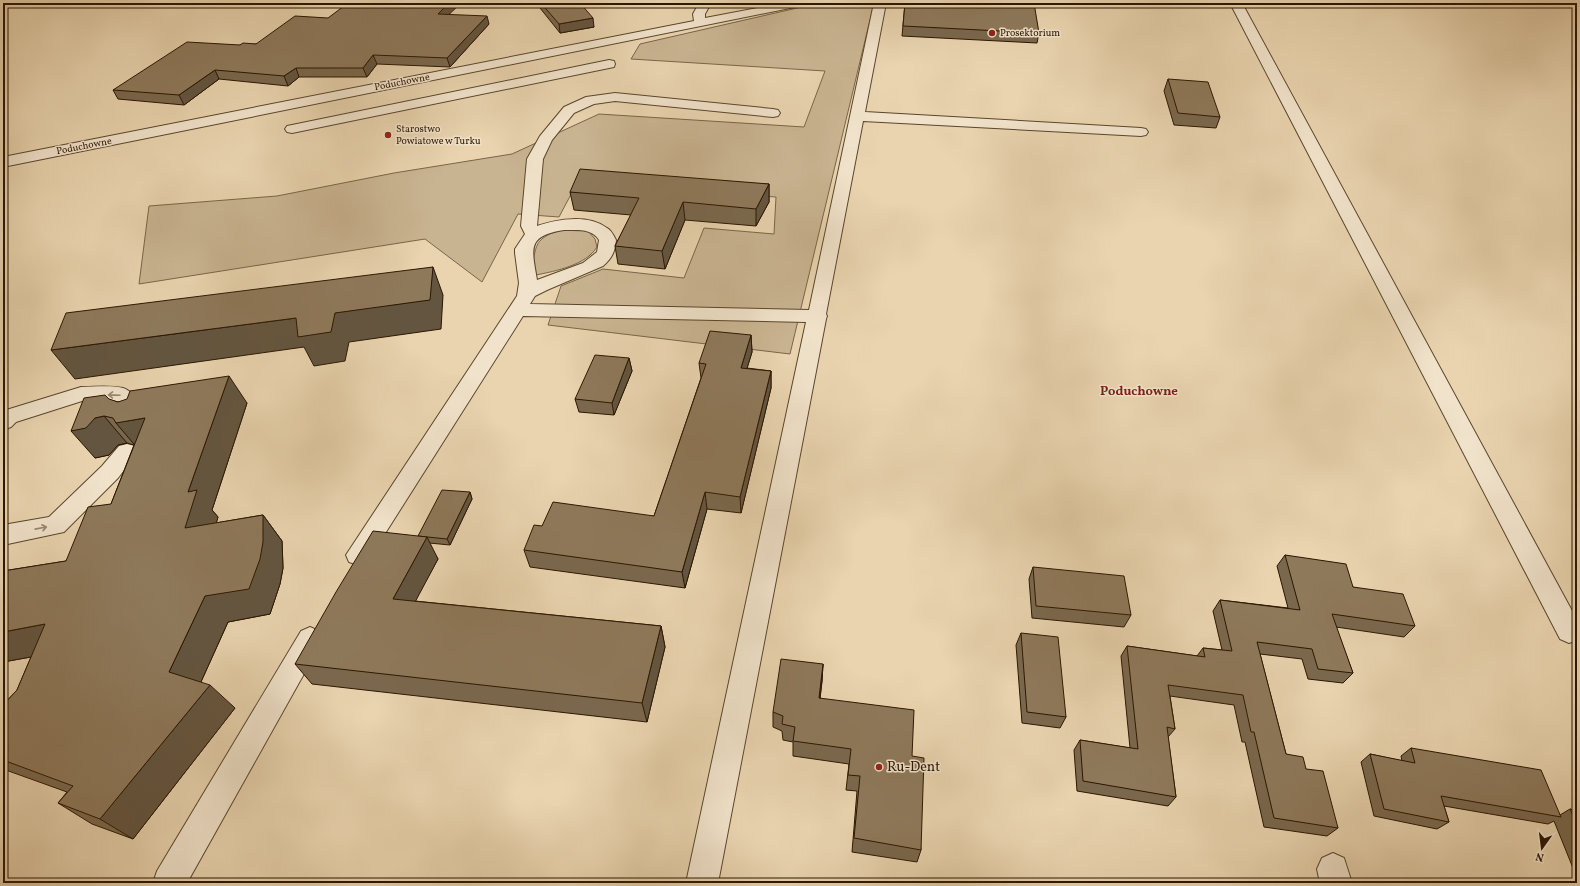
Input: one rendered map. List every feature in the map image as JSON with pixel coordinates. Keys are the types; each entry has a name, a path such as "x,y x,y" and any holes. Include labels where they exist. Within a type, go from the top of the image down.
{"street":[{"path":"700,23 699,14 705,3"},
{"name":"Poduchowne","path":"3,162 800,3"},
{"path":"702,883 818,316 880,3"},
{"path":"1236,3 1569,631"},
{"path":"533,234 529,226 535,159 545,139 632,36"},
{"path":"292,129 609,64"},
{"path":"569,110 591,100 615,97 773,113"},
{"path":"317,99 328,122"},
{"path":"857,116 1141,132"},
{"path":"347,576 362,548 522,301 528,277 524,250 533,234 551,227 570,224 586,224 598,229 606,235 609,245 606,254 596,263 548,282 522,301"},
{"path":"522,301 818,316"},
{"path":"3,422 8,417 81,394 121,395 139,412 139,420"},
{"path":"3,535 56,525 110,472 126,452"},
{"path":"169,883 323,617"}],"shaded area":[{"path":"819,3 874,3 790,354 548,325 561,286 603,269 684,278 704,228 774,234 776,197 577,183 559,217 518,214 482,282 425,239 139,284 149,206 277,196 394,173 512,154 599,114 804,127 825,71 631,59 640,44"},
{"path":"569,227 588,231 595,239 597,247 592,253 578,263 536,275 533,272 534,261 537,246 540,241 550,234"}],"building":[{"path":"348,3 449,3 438,14 487,16 447,58 373,55 363,68 296,68 284,76 215,70 179,95 113,90 187,42 240,45 243,43 256,44 295,16 328,18"},
{"path":"541,3 580,3 593,18 559,24"},
{"path":"905,3 1034,3 1039,33 903,26"},
{"path":"1168,79 1208,82 1220,117 1178,113"},
{"path":"580,169 769,184 756,209 683,202 662,251 615,246 639,198 570,192"},
{"path":"433,267 430,300 335,313 331,332 298,337 296,318 51,350 66,313"},
{"path":"710,331 751,335 741,368 771,371 740,497 705,492 682,572 524,550 534,525 542,526 553,502 654,516 706,364 699,363"},
{"path":"595,355 629,358 612,403 575,399"},
{"path":"229,376 188,492 197,490 185,528 263,515 263,542 260,559 249,589 205,596 169,672 210,685 100,819 58,803 73,786 3,760 3,705 17,690 45,624 3,632 3,571 66,561 88,507 111,504 145,418 116,423 113,418 104,416 95,418 86,428 71,431 84,398 105,395 109,399 118,402 127,399 130,391"},
{"path":"442,490 470,492 447,539 418,536"},
{"path":"373,531 427,537 393,599 661,626 642,703 295,664"},
{"path":"1285,555 1346,564 1353,587 1403,594 1415,626 1332,614 1353,673 1318,669 1312,649 1257,642 1286,754 1303,757 1306,769 1323,771 1338,828 1274,818 1254,732 1251,732 1243,695 1168,685 1175,729 1167,727 1176,797 1083,781 1080,740 1138,749 1127,646 1205,657 1203,648 1232,651 1220,600 1300,610"},
{"path":"1033,567 1124,576 1131,615 1036,606"},
{"path":"1021,633 1058,637 1066,717 1027,712"},
{"name":"Ru-Dent","path":"781,659 823,664 819,698 914,710 912,756 924,758 921,850 854,838 860,776 848,775 851,749 793,741 795,727 782,724 783,716 773,712"},
{"path":"1411,748 1541,770 1561,817 1441,796 1449,822 1384,809 1370,754 1415,763"},
{"path":"1570,809 1577,811 1577,825"}],"place":[{"name":"Prosektorium","path":"992,33"},
{"name":"Starostwo Powiatowe w Turku","path":"388,135"},
{"name":"Ru-Dent","path":"879,767"}],"district":[{"name":"Poduchowne","path":"1139,392"}]}
